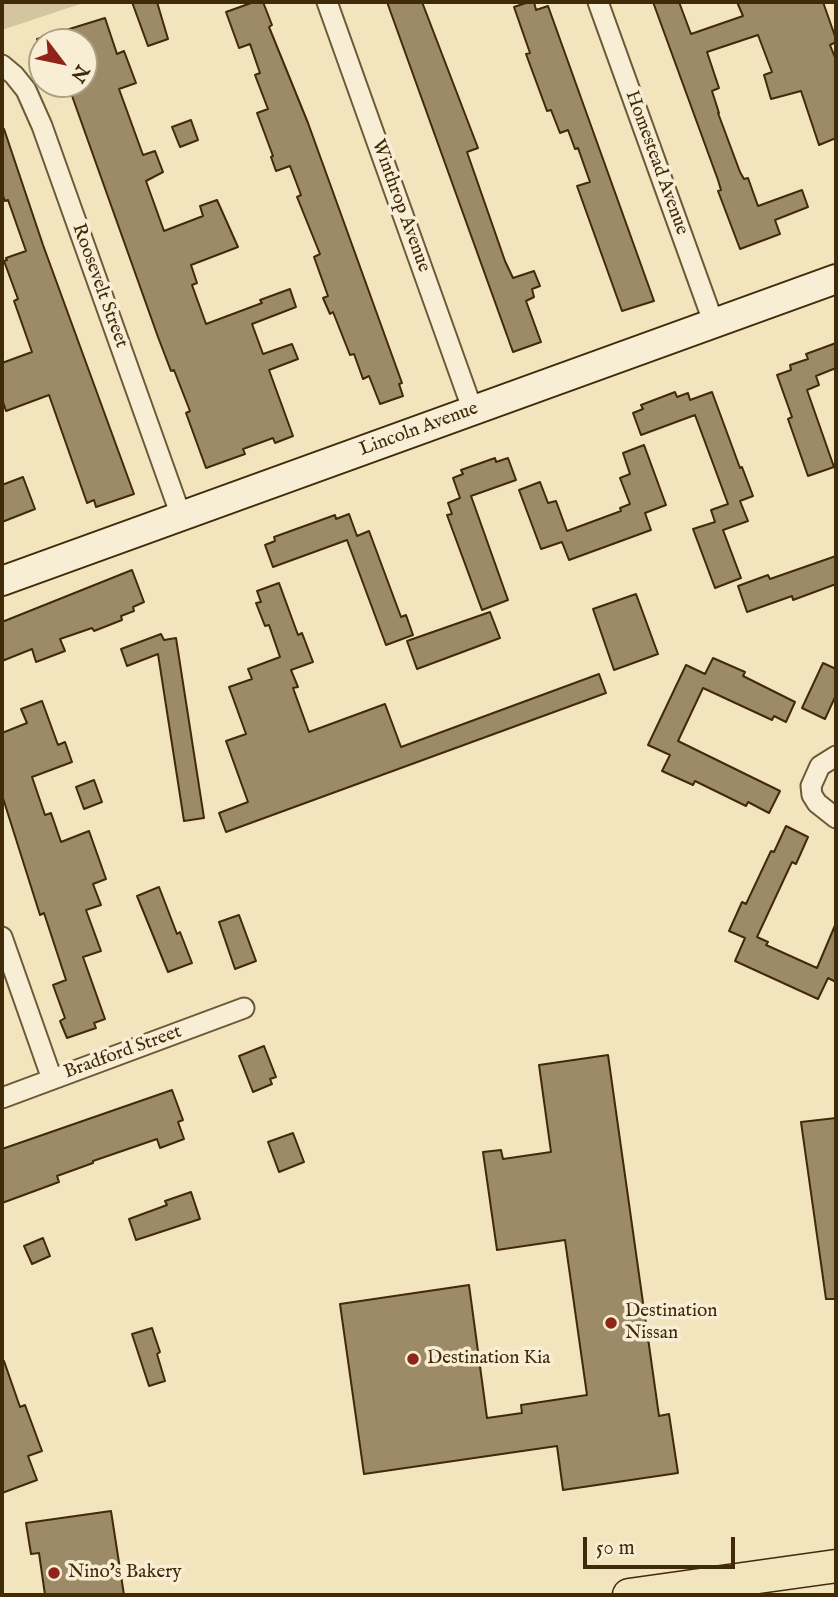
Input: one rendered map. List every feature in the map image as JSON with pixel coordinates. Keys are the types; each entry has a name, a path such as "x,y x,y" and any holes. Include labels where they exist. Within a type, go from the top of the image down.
{"main road":[{"path":"629,1595 674,1593 836,1566"}],"street":[{"name":"Winthrop Avenue","path":"327,2 473,411"},
{"name":"Homestead Avenue","path":"598,2 714,324"},
{"name":"Roosevelt Street","path":"2,65 26,90 42,126 181,516"},
{"name":"Lincoln Avenue","path":"2,582 836,279"},
{"path":"836,756 820,766 811,786 817,803 836,817"},
{"path":"2,937 52,1079"},
{"name":"Bradford Street","path":"2,1098 244,1008"}],"shaded area":[{"path":"2,2 86,2 2,30"}],"building":[{"path":"132,2 157,2 168,39 148,46"},
{"path":"254,2 263,2 272,25 269,27 308,123 402,383 399,384 403,396 380,404 369,376 363,379 354,354 350,355 333,312 330,314 323,298 328,296 314,257 320,254 297,197 301,195 290,166 276,171 257,113 268,109 255,75 260,73 250,44 239,48 226,12"},
{"path":"387,2 422,2 478,148 467,152 505,261 513,278 534,271 540,286 532,289 534,297 526,301 541,342 513,352"},
{"path":"534,2 536,10 548,6 654,301 622,311 577,186 590,182 578,148 575,149 568,130 560,133 551,110 547,111 526,54 530,53 514,7"},
{"path":"653,2 679,2 691,34 743,16 737,2 823,2 836,39 836,42 830,45 836,60 836,138 819,145 801,91 771,99 764,75 772,72 758,35 707,52 719,88 712,91 718,113 740,172 744,179 748,178 758,206 802,190 808,207 775,220 780,234 740,249 718,191 721,190 718,180"},
{"path":"105,18 117,54 124,51 136,83 119,89 143,155 155,151 163,172 146,181 164,231 203,216 200,206 217,200 238,247 191,265 197,283 192,285 206,324 262,303 260,300 290,289 296,307 252,324 263,354 292,344 298,359 269,370 293,436 275,443 273,438 243,449 245,454 206,468 186,413 190,411 158,337 73,98 98,98 98,28 73,28"},
{"path":"191,120 198,140 180,147 172,127"},
{"path":"4,129 43,245 134,494 96,507 94,500 87,503 49,395 6,411 2,399 2,363 32,352 14,301 18,299 4,261 26,251 8,200 5,201 2,193"},
{"path":"836,343 836,368 816,376 819,385 807,390 834,467 808,476 788,419 792,417 777,375 791,370 790,365 808,359 806,354"},
{"path":"675,392 677,397 688,393 690,400 712,392 753,496 740,501 748,521 723,530 741,578 715,588 693,529 715,522 711,510 728,504 695,415 641,435 633,413 643,409 641,405"},
{"path":"644,445 666,505 645,513 651,530 569,560 562,542 541,549 519,490 540,482 548,503 556,501 567,531 621,511 620,508 630,504 620,478 630,474 623,453"},
{"path":"495,458 496,462 508,458 516,480 471,496 508,600 482,610 447,515 452,514 448,503 460,498 453,478 463,474 461,470"},
{"path":"23,477 35,509 2,522 2,485"},
{"path":"349,514 357,536 369,531 401,617 406,615 413,635 386,645 347,540 273,567 265,545 275,541 274,537 335,515 336,519"},
{"path":"836,556 836,584 793,600 792,596 747,612 738,586 768,575 770,579"},
{"path":"132,570 144,602 133,607 134,611 121,616 122,620 94,631 92,628 60,639 65,651 36,662 32,649 2,661 2,622"},
{"path":"279,583 298,635 302,633 313,662 291,670 298,687 293,688 309,732 385,704 401,747 599,674 606,693 226,832 219,813 248,802 226,741 246,734 229,687 252,679 248,669 280,657 269,625 265,626 256,603 261,602 257,591"},
{"path":"636,594 658,654 614,670 593,609"},
{"path":"490,612 500,638 417,669 407,641"},
{"path":"161,634 164,640 176,638 204,818 184,821 158,654 127,666 121,649"},
{"path":"713,658 745,672 743,676 795,702 786,722 774,716 772,720 703,688 678,741 780,791 769,813 748,802 746,806 695,781 693,785 662,771 670,755 648,745 686,665 705,674"},
{"path":"823,663 836,669 836,695 825,719 802,708"},
{"path":"42,701 58,745 65,742 72,762 32,777 45,815 51,813 61,842 89,831 106,879 93,884 101,905 86,910 101,951 83,957 105,1019 94,1023 96,1028 67,1038 60,1021 65,1018 53,985 66,980 44,913 40,915 2,795 2,733 27,723 21,709"},
{"path":"94,780 102,802 84,809 76,787"},
{"path":"786,826 808,837 796,864 792,862 757,937 768,942 766,945 817,968 836,923 836,982 828,978 818,999 735,961 745,938 729,931 742,902 746,904"},
{"path":"159,887 177,934 180,932 192,963 168,972 137,896"},
{"path":"239,915 256,961 235,969 219,922"},
{"path":"264,1046 276,1077 270,1079 272,1084 253,1092 239,1056"},
{"name":"Destination Nissan","path":"608,1055 659,1416 669,1414 678,1473 563,1490 557,1446 364,1474 340,1304 469,1285 487,1418 522,1413 521,1405 587,1395 565,1240 497,1250 483,1152 501,1150 503,1159 551,1152 539,1065"},
{"path":"172,1090 183,1120 178,1122 184,1139 160,1148 157,1139 93,1161 57,1176 59,1182 2,1203 2,1149"},
{"path":"836,1118 836,1299 826,1299 801,1122"},
{"path":"293,1133 304,1162 279,1172 268,1142"},
{"path":"191,1192 200,1219 136,1240 129,1219 167,1205 165,1201"},
{"path":"43,1238 50,1256 32,1264 24,1246"},
{"path":"152,1328 165,1381 149,1386 132,1334"},
{"path":"4,1361 20,1407 25,1405 42,1451 28,1456 37,1480 2,1493 2,1362"},
{"path":"111,1511 124,1595 45,1595 39,1553 31,1554 26,1523"}],"place":[{"name":"Destination Nissan","path":"611,1323"},
{"name":"Destination Kia","path":"413,1359"},
{"name":"Nino's Bakery","path":"54,1573"}]}
